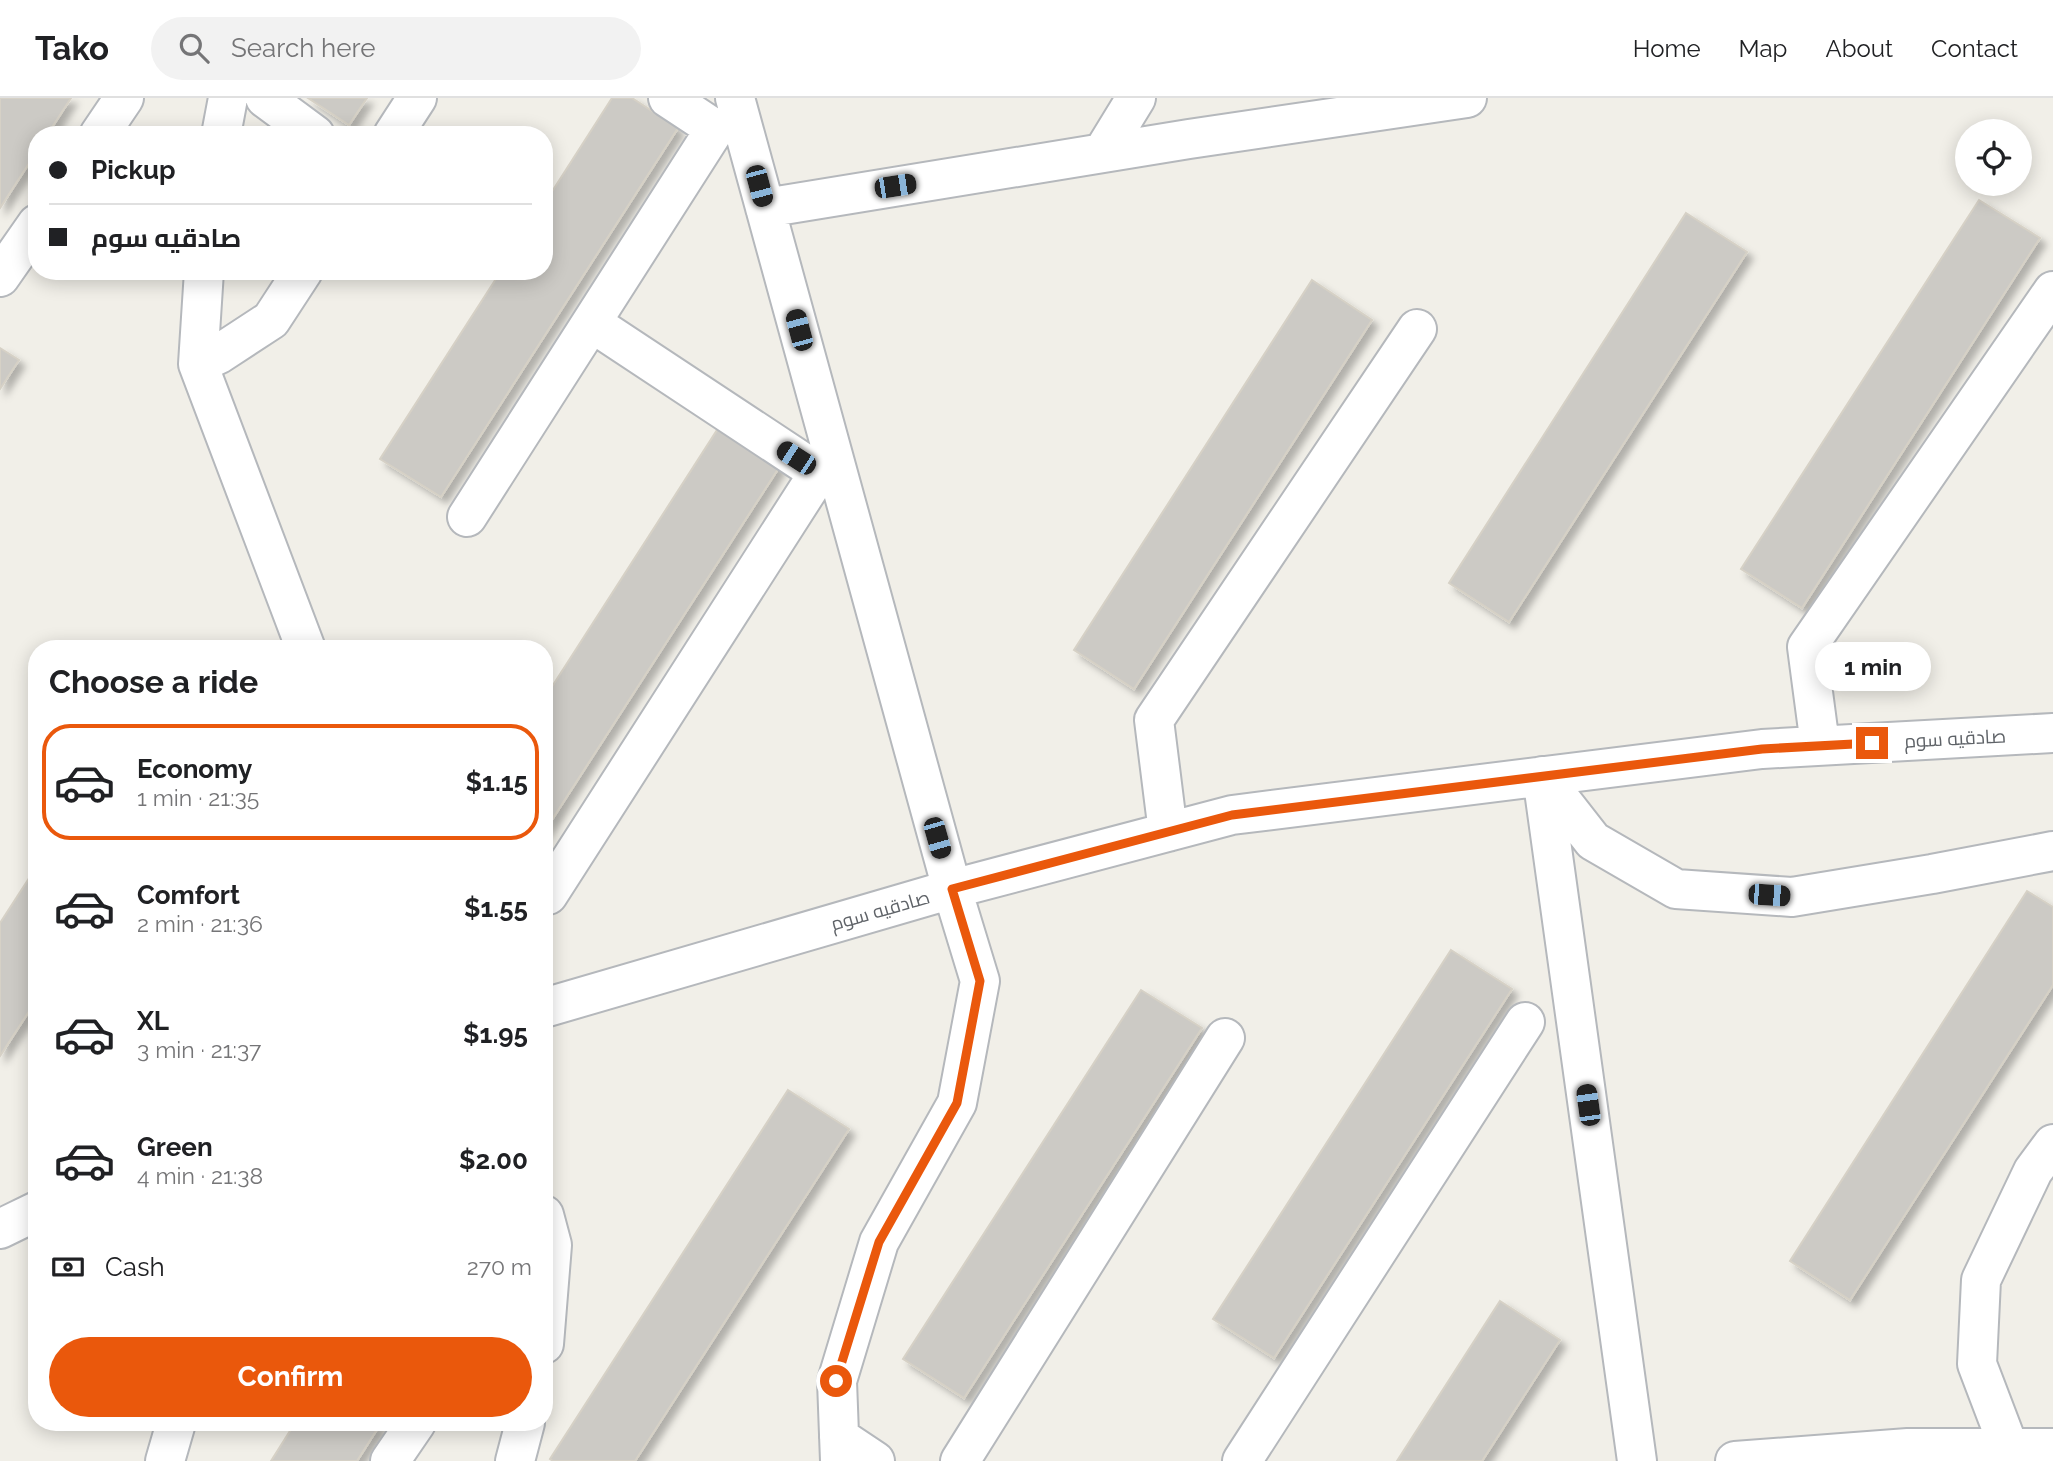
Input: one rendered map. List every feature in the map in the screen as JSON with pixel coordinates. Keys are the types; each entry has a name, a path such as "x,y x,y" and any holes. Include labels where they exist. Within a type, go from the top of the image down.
{"street":[{"path":"105,126 124,98"},
{"path":"223,126 228,98"},
{"path":"265,98 304,126"},
{"path":"399,126 417,98"},
{"path":"467,517 715,128 668,98"},
{"path":"735,98 765,208 826,463 980,981 957,1103 879,1242 836,1381 839,1449 875,1461"},
{"path":"1103,152 1136,98"},
{"path":"765,208 1103,152 1467,98"},
{"path":"0,277 28,237"},
{"path":"203,280 198,364 303,640"},
{"path":"198,364 219,354 271,320 297,280"},
{"path":"1820,745 1807,647 2053,290"},
{"path":"592,323 826,463"},
{"path":"1168,832 1154,720 1417,328"},
{"path":"553,887 826,463"},
{"name":"صادقیه سوم","path":"553,1005 952,889 1232,815 1762,749 2053,733"},
{"path":"1542,776 1593,841 1676,889 1792,897 2053,851"},
{"path":"1542,776 1637,1461"},
{"path":"1242,1461 1525,1022"},
{"path":"960,1461 1225,1038"},
{"path":"2009,1454 1978,1364 1981,1280 2034,1171 2053,1144"},
{"path":"0,1229 28,1215"},
{"path":"165,1461 174,1431"},
{"path":"390,1461 411,1431"},
{"path":"514,1461 523,1431"},
{"path":"1735,1461 1908,1448 2009,1454 2053,1448"}],"building":[{"path":"0,98 71,98 53,126 28,126 28,165 0,208"},
{"path":"308,98 367,98 349,125"},
{"path":"612,98 632,98 678,128 441,497 380,459 495,280 553,280 553,190"},
{"path":"1979,200 2040,238 1802,608 1741,569"},
{"path":"1686,213 1747,252 1509,622 1449,583"},
{"path":"1312,280 1372,320 1134,689 1074,650"},
{"path":"0,348 19,360 0,389"},
{"path":"719,427 780,466 553,818 553,685"},
{"path":"28,880 28,1013 0,1056 0,923"},
{"path":"2027,891 2053,907 2053,985 1850,1300 1790,1261"},
{"path":"1451,950 1512,989 1274,1358 1213,1319"},
{"path":"1141,990 1202,1028 964,1398 903,1359"},
{"path":"788,1090 849,1129 635,1461 553,1461 550,1459"},
{"path":"1500,1301 1560,1340 1482,1461 1397,1461"},
{"path":"290,1431 376,1431 357,1461 271,1461"}],"route":[{"path":"836,1381 879,1242 957,1103 980,981 952,889 1232,815 1762,749 1872,743"}]}
